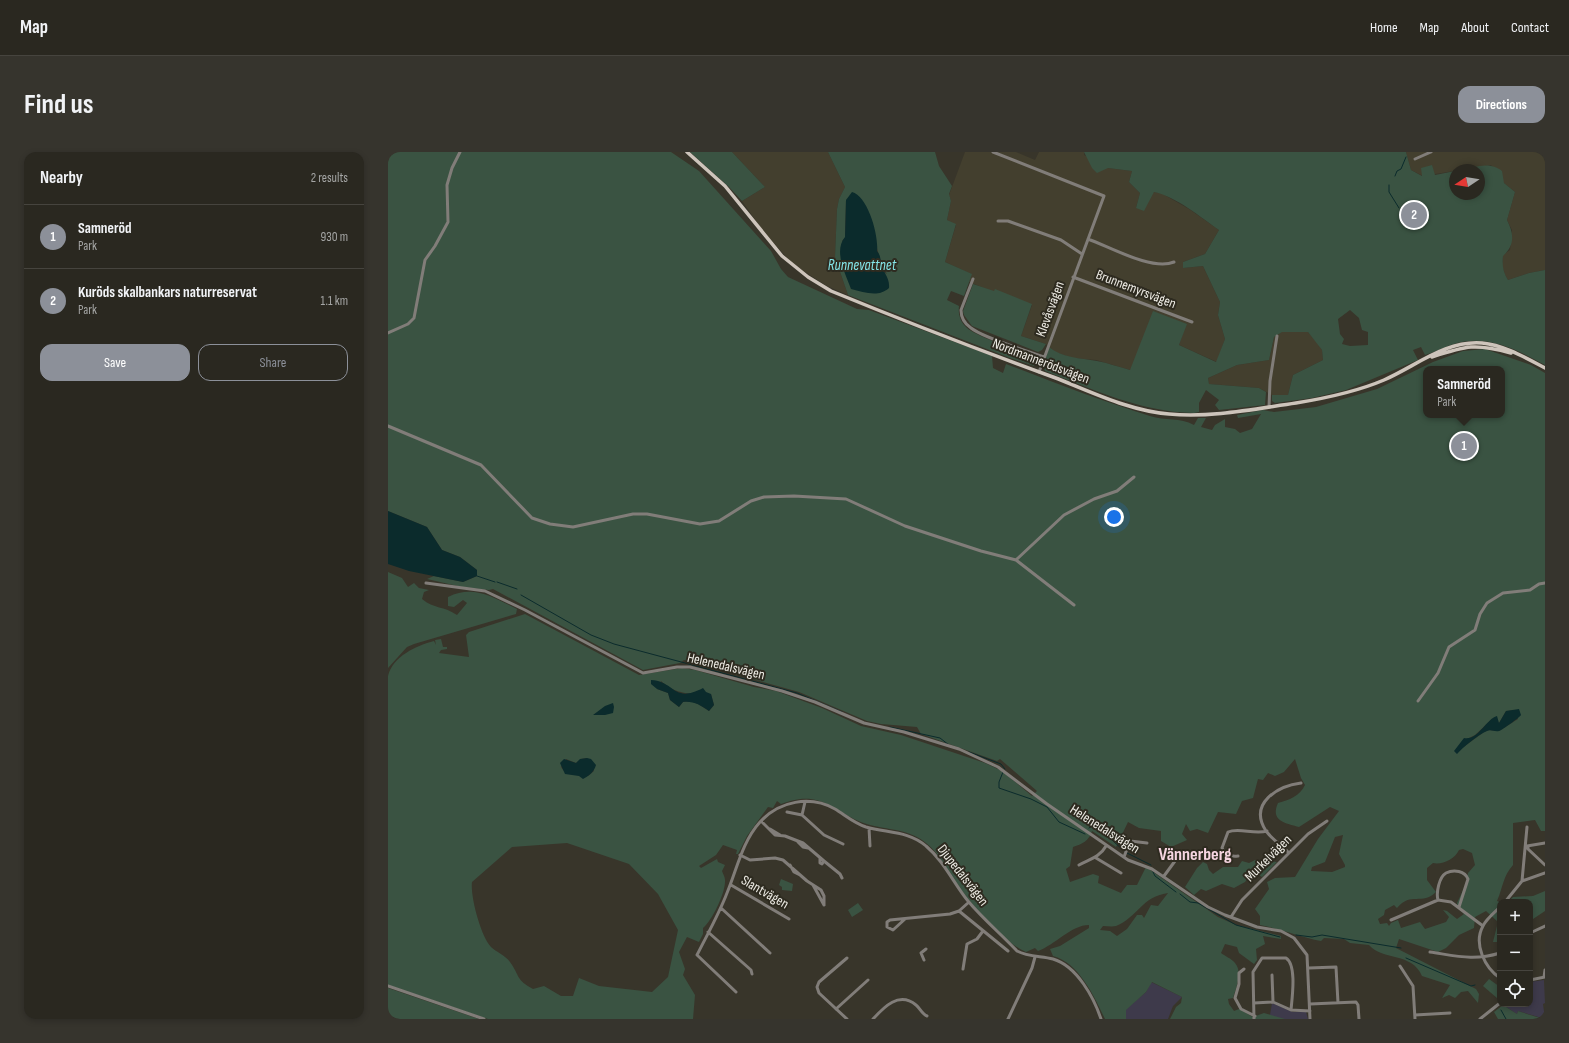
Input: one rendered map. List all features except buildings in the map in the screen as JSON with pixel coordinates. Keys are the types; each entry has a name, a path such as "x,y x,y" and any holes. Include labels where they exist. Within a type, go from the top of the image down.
{"main road":[{"name":"Nordmannerödsvägen","path":"683,152 699,163"},
{"name":"Nordmannerödsvägen","path":"687,152 735,196 765,238 782,256 822,287 1130,406 1167,414 1205,415 1269,407 1339,395 1383,380 1427,358 1453,349 1471,346 1488,347 1517,355 1545,368"}],"street":[{"path":"388,333 408,324 414,318 425,260 436,246 448,222 447,185 452,168 460,152"},
{"name":"Klevåsvägen","path":"993,152 1104,196 1039,372"},
{"path":"1415,159 1431,152"},
{"path":"998,221 1008,221 1062,240 1082,254"},
{"path":"1088,240 1146,262 1159,264 1174,262"},
{"name":"Brunnemyrsvägen","path":"1074,276 1192,322"},
{"path":"973,279 961,310 961,315 967,325 972,329 986,335 1044,357"},
{"path":"1269,407 1270,381 1277,336"},
{"path":"388,426 481,465 532,518 550,524 573,527 633,514 647,514 700,524 710,523 729,517 751,501 764,497 794,496 837,498 853,501 905,526 994,556 1016,560 1074,605"},
{"path":"1016,560 1064,515 1094,499 1117,491 1134,477"},
{"name":"Helenedalsvägen","path":"426,582 485,591 537,616 643,673 685,666 762,685 815,702 864,723 904,732 959,750 1004,771 1106,846 1132,862 1147,866 1164,876 1208,907 1257,927 1281,931 1291,936 1306,952 1309,968 1310,1019"},
{"path":"1418,701 1438,673 1449,647 1475,630 1480,614 1487,603 1503,593 1530,590 1539,584 1545,583"},
{"path":"1289,853 1267,831 1261,813 1266,800 1274,792 1281,788 1301,783"},
{"path":"802,815 805,802"},
{"name":"Djupedalsvägen","path":"736,992 697,956 721,908 731,885 740,856 749,838 761,821 780,807 792,803 805,802 824,804 852,821 869,828 904,834 926,845 934,853 969,902 1017,951 1061,962 1069,968 1084,987 1101,1019"},
{"path":"787,812 802,815 824,835 843,844"},
{"path":"761,821 768,828 810,848 820,858 821,864 824,861 840,874 842,878"},
{"name":"Murkelvägen","path":"1231,917 1242,900 1308,834 1327,821"},
{"path":"1522,881 1526,847 1526,826"},
{"path":"869,828 870,846"},
{"path":"1238,856 1231,856 1224,852 1222,848 1228,832 1233,830 1258,833 1267,831"},
{"path":"1124,857 1130,842 1147,843"},
{"path":"1526,847 1545,843"},
{"path":"1079,865 1089,859 1096,858 1101,854 1106,846"},
{"path":"1526,847 1545,865"},
{"path":"1164,876 1175,861 1185,854"},
{"path":"740,856 755,859 780,859 822,891 824,905 813,885"},
{"path":"1096,858 1121,873"},
{"path":"1438,900 1436,893 1446,873 1459,871 1466,875 1468,879 1459,907"},
{"path":"1507,899 1522,881 1545,873"},
{"name":"Slantvägen","path":"731,885 789,919"},
{"path":"818,894 822,891"},
{"path":"1390,920 1438,900 1451,902 1483,926"},
{"path":"905,919 893,930 887,927 887,922 905,919 950,914 959,911 969,902"},
{"path":"721,908 770,952"},
{"path":"1497,910 1483,926 1481,943 1483,958 1492,972 1497,976"},
{"path":"959,911 1008,951"},
{"path":"1533,932 1545,926"},
{"path":"708,932 750,970 752,974"},
{"path":"963,969 967,944 983,932"},
{"path":"924,960 921,953 926,949"},
{"path":"1430,952 1483,958 1497,954"},
{"path":"1008,1019 1032,968 1035,956"},
{"path":"847,958 820,982 817,987 819,993 847,1019"},
{"path":"1254,1017 1253,972 1256,965 1262,958 1286,958 1291,962 1291,1010"},
{"path":"1400,966 1412,983 1415,1019"},
{"path":"1309,968 1336,967 1338,1003"},
{"path":"1244,969 1239,973 1239,984 1235,998 1241,1009 1254,1017"},
{"path":"1533,979 1544,977 1545,970"},
{"path":"1272,975 1273,1002"},
{"path":"836,1009 868,980"},
{"path":"388,986 484,1019"},
{"path":"873,1019 888,1004 898,1000 912,1002 927,1016"},
{"path":"1254,1003 1273,1002 1291,1010 1310,1011"},
{"path":"1310,1004 1356,1002 1358,1005 1360,1019"},
{"path":"1480,1019 1497,1005"},
{"path":"1415,1015 1450,1013"}],"shaded area":[{"path":"732,152 828,152 845,187 839,199 837,209 835,257 848,295 827,286 793,264 766,235 742,201 765,187"},
{"path":"965,152 1016,152 1035,160 1039,152 1084,152 1084,155 1108,168 1132,171 1129,182 1140,193 1136,208 1154,192 1161,193 1189,209 1219,230 1205,254 1183,262 1183,268 1203,266 1220,302 1218,315 1225,339 1217,362 1179,345 1186,324 1130,370 1096,360 1072,358 1055,352 1046,344 1021,336 1032,305 995,290 994,292 969,282 971,274 945,262 956,225 947,220 951,201 949,195"},
{"path":"1406,152 1545,152 1545,270 1529,273 1508,280 1505,275 1502,265 1503,255 1510,250 1512,230 1507,220 1515,192 1504,183 1491,165 1449,164 1449,172 1423,176 1411,170"},
{"path":"1281,332 1308,332 1316,341 1322,350 1323,360 1293,375 1288,395 1272,395 1259,388 1209,384 1208,378 1237,365 1269,360 1274,337"},
{"path":"1544,980 1545,1003 1543,1004 1545,1019 1518,1011 1517,1014 1506,1007 1533,1007 1533,982"},
{"path":"1151,982 1182,997 1173,1006 1168,1019 1126,1019 1125,1010 1146,992"},
{"path":"1272,1003 1293,1012 1306,1012 1308,1019 1278,1019 1270,1015"}],"green space":[{"path":"388,152 671,152 699,171 771,251 781,269 788,277 857,309 869,310 992,356 993,368 1003,373 1006,364 1095,398 1156,417 1183,421 1194,425 1198,418 1206,418 1201,427 1212,430 1215,425 1225,419 1225,427 1235,429 1240,433 1252,429 1261,414 1238,418 1237,415 1263,410 1274,412 1316,407 1377,389 1423,367 1423,418 1505,418 1505,366 1425,366 1463,351 1485,349 1531,365 1545,373 1545,831 1541,831 1535,820 1513,823 1513,865 1505,878 1497,899 1497,921 1486,911 1475,917 1474,928 1459,935 1446,948 1438,952 1399,939 1396,948 1476,989 1479,994 1478,1003 1468,991 1461,992 1455,998 1449,995 1442,998 1450,985 1422,976 1417,968 1411,963 1375,950 1369,945 1350,943 1344,939 1324,938 1321,941 1260,925 1260,916 1255,909 1269,889 1267,882 1275,878 1295,877 1318,839 1339,811 1330,807 1299,827 1284,822 1277,817 1276,809 1278,803 1297,795 1305,785 1301,778 1295,759 1284,772 1275,776 1268,773 1263,780 1258,779 1253,798 1242,801 1236,814 1218,812 1208,833 1197,829 1190,831 1186,824 1182,834 1187,840 1171,847 1161,841 1161,831 1139,828 1128,822 1116,847 1092,831 1085,842 1073,847 1070,866 1066,869 1070,882 1093,874 1099,876 1098,883 1121,893 1127,885 1137,885 1146,867 1218,917 1236,925 1281,936 1281,939 1263,936 1265,944 1256,949 1257,960 1254,964 1239,953 1237,947 1225,944 1221,953 1234,962 1239,975 1233,998 1228,999 1229,1004 1234,1011 1239,1009 1253,1017 1264,1013 1285,1019 1170,1019 1176,1007 1181,1003 1182,997 1152,982 1146,992 1126,1010 1126,1019 1105,1019 1091,991 1078,973 1071,966 1053,956 1050,949 1060,946 1089,928 1089,925 1076,928 1038,951 1035,948 1026,952 1008,940 988,922 963,893 943,862 931,847 918,838 900,831 863,823 820,801 803,799 793,800 781,804 777,801 773,808 768,807 747,836 738,854 736,854 737,850 723,845 716,855 699,866 701,868 717,859 718,862 725,865 722,871 725,885 718,906 703,928 703,934 699,942 687,937 679,952 685,969 683,975 695,995 693,1019 488,1019 388,985 388,676 391,669 400,657 420,646 434,641 436,645 435,640 441,639 443,647 447,647 447,649 441,650 439,653 469,657 466,635 469,632 525,614 639,675 682,668 695,670 754,687 776,691 822,708 861,726 901,735 985,763 1002,771 1032,796 1037,791 1000,759 997,761 921,734 917,727 881,724 867,721 799,692 684,660 680,663 643,670 493,589 489,590 462,587 427,579 434,576 463,582 477,576 477,570 460,557 442,550 427,527 388,511","holes":["661,681 672,689 684,693 711,694 714,705 709,711 690,701 683,702 679,707 670,700 668,693 657,689","1516,710 1518,719 1499,731 1489,730 1484,732 1462,748 1467,739 1475,735 1492,719 1499,723 1506,711","587,758 594,771 588,776 564,771 561,767 566,759 576,763 581,759","1343,835 1339,854 1345,867 1332,872 1311,871 1312,867 1325,862 1335,837","567,843 629,864 658,894 678,930 668,977 652,992 599,986 579,978 573,996 561,996 544,986 533,989 521,980 508,960 493,949 487,942 474,906 472,882 512,847","1463,849 1472,853 1475,865 1468,873 1466,884 1457,903 1458,908 1464,914 1457,919 1447,911 1443,910 1449,917 1446,922 1425,929 1420,922 1401,928 1398,920 1391,923 1389,926 1387,923 1380,924 1378,919 1384,915 1385,910 1394,905 1397,908 1407,900 1426,898 1436,892 1427,880 1427,868 1433,863 1448,861 1455,856 1459,850","1168,893 1158,906 1151,905 1144,918 1142,915 1137,915 1127,929 1117,936 1110,931 1100,930 1103,926 1116,926 1130,918 1145,903 1159,895"]},
{"path":"690,152 732,152 765,187 742,201 729,187"},
{"path":"828,152 935,152 939,166 952,186 949,194 951,201 947,220 956,224 945,262 972,274 964,296 951,291 947,300 959,306 960,318 967,328 990,340 1036,357 1039,362 1034,366 1010,358 848,295 835,257 837,209 839,199 845,187","holes":["858,196 869,216 882,265 887,274 842,241 845,238 846,200"]},
{"path":"1084,152 1406,152 1411,170 1422,176 1421,168 1432,165 1435,175 1449,172 1449,200 1485,200 1485,165 1497,168 1502,171 1504,183 1515,192 1507,220 1511,230 1512,239 1510,248 1503,256 1503,268 1506,277 1508,280 1529,273 1545,270 1545,365 1514,349 1492,342 1469,341 1457,343 1425,355 1421,347 1413,350 1418,360 1346,390 1312,398 1275,403 1272,401 1272,395 1288,395 1293,375 1323,360 1322,350 1308,332 1282,332 1274,337 1269,360 1237,365 1208,378 1209,384 1259,388 1266,392 1265,405 1219,410 1215,405 1219,400 1206,390 1199,403 1199,412 1194,413 1174,412 1136,404 1099,392 1045,371 1043,366 1049,347 1054,351 1066,355 1130,370 1153,311 1187,324 1179,345 1216,362 1225,339 1218,315 1220,302 1203,266 1183,268 1183,262 1205,254 1219,230 1180,203 1154,192 1144,211 1136,208 1140,193 1129,182 1132,171 1108,168 1097,173 1092,168","holes":["1350,310 1359,318 1362,330 1368,332 1368,345 1350,346 1342,344 1344,339 1340,334 1338,319"]},
{"path":"973,284 994,291 995,289 1032,304 1021,336 1046,344 1042,350 1038,352 972,326 964,315 963,311"},
{"path":"388,572 402,578 408,587 414,583 419,588 429,590 424,592 422,599 457,615 467,603 463,600 454,607 448,606 448,597 457,593 467,592 475,592 492,597 517,609 516,614 414,644 407,647 388,668"},
{"path":"1255,860 1277,862 1262,877 1253,871 1245,882 1234,888 1222,884 1206,891 1201,889 1194,895 1185,887 1197,868 1203,862 1207,864 1209,870 1213,874 1223,867 1238,867 1242,861 1249,863"},
{"path":"781,879 793,884 792,891 782,890 782,887 779,885"},
{"path":"1545,891 1545,911 1533,919 1533,899 1511,899 1513,897 1533,896"},
{"path":"858,903 863,910 852,917 848,910"},
{"path":"1497,926 1497,942 1493,942"},
{"path":"1489,979 1497,985 1497,998 1483,986"},
{"path":"388,988 479,1019 388,1019"},
{"path":"1500,1007 1506,1007 1517,1014 1518,1011 1543,1019 1498,1019 1494,1012"}],"water":[{"name":"Runnevattnet","path":"852,192 858,195 863,201 874,227 877,251 889,284 889,288 880,293 866,293 851,289 840,256 840,249 845,237 846,200"},
{"path":"388,511 427,527 442,550 460,557 477,570 477,576 463,582 409,571 388,564"},
{"path":"651,680 659,681 680,693 686,694 703,688 706,692 711,694 714,705 709,711 700,705 690,702 683,702 679,707 670,700 668,693 657,689 651,684"},
{"path":"613,703 613,713 593,715 605,706"},
{"path":"1519,709 1521,715 1499,731 1487,731 1471,741 1457,754 1454,751 1464,738 1474,736 1493,718 1497,716 1499,723 1506,711"},
{"path":"564,759 576,763 580,759 591,759 596,765 591,774 583,779 579,776 565,774 560,763"}],"waterway":[{"path":"1395,176 1397,171 1401,169 1406,157"},
{"path":"1389,185 1389,192 1399,208"},
{"path":"477,576 495,582"},
{"path":"497,582 517,589"},
{"path":"521,595 591,635 614,644 797,693 842,712"},
{"path":"890,727 940,738 949,745"},
{"path":"969,752 1001,764 1005,769"},
{"path":"1003,772 999,782 999,788 1031,799 1047,807 1059,822 1085,834"},
{"path":"1089,828 1092,826 1112,840 1124,851"},
{"path":"1127,853 1151,865"},
{"path":"1153,872 1155,876 1176,892"},
{"path":"1180,894 1190,902 1198,903 1236,925 1280,937"},
{"path":"1296,935 1312,937 1322,935 1401,948"},
{"path":"1406,958 1471,986 1475,985"},
{"path":"1501,1010 1506,1019"}],"place":[{"name":"Kuröds skalbankars naturreservat","path":"1414,215"},
{"name":"Samneröd","path":"1464,446"}],"district":[{"name":"Vännerberg","path":"1195,854"}]}
